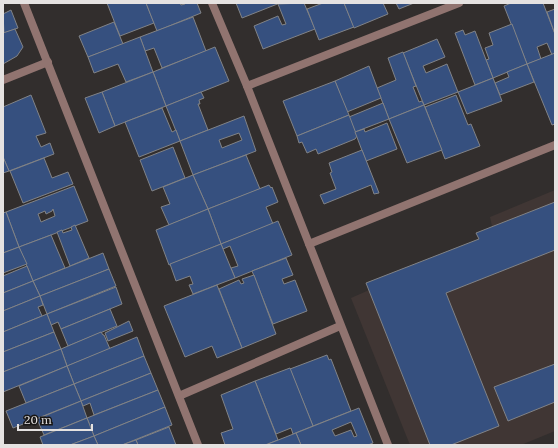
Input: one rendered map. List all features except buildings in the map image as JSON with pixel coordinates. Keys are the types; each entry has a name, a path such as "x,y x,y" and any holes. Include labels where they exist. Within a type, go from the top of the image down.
{"street":[{"path":"24,3 198,445"},
{"path":"212,3 310,244 340,326 388,445"},
{"path":"247,86 459,3"},
{"path":"3,80 48,62"},
{"path":"310,244 555,145"},
{"path":"179,396 340,326"}],"shaded area":[{"path":"555,190 555,431 521,445 410,445 351,298 494,235 490,217"}]}
